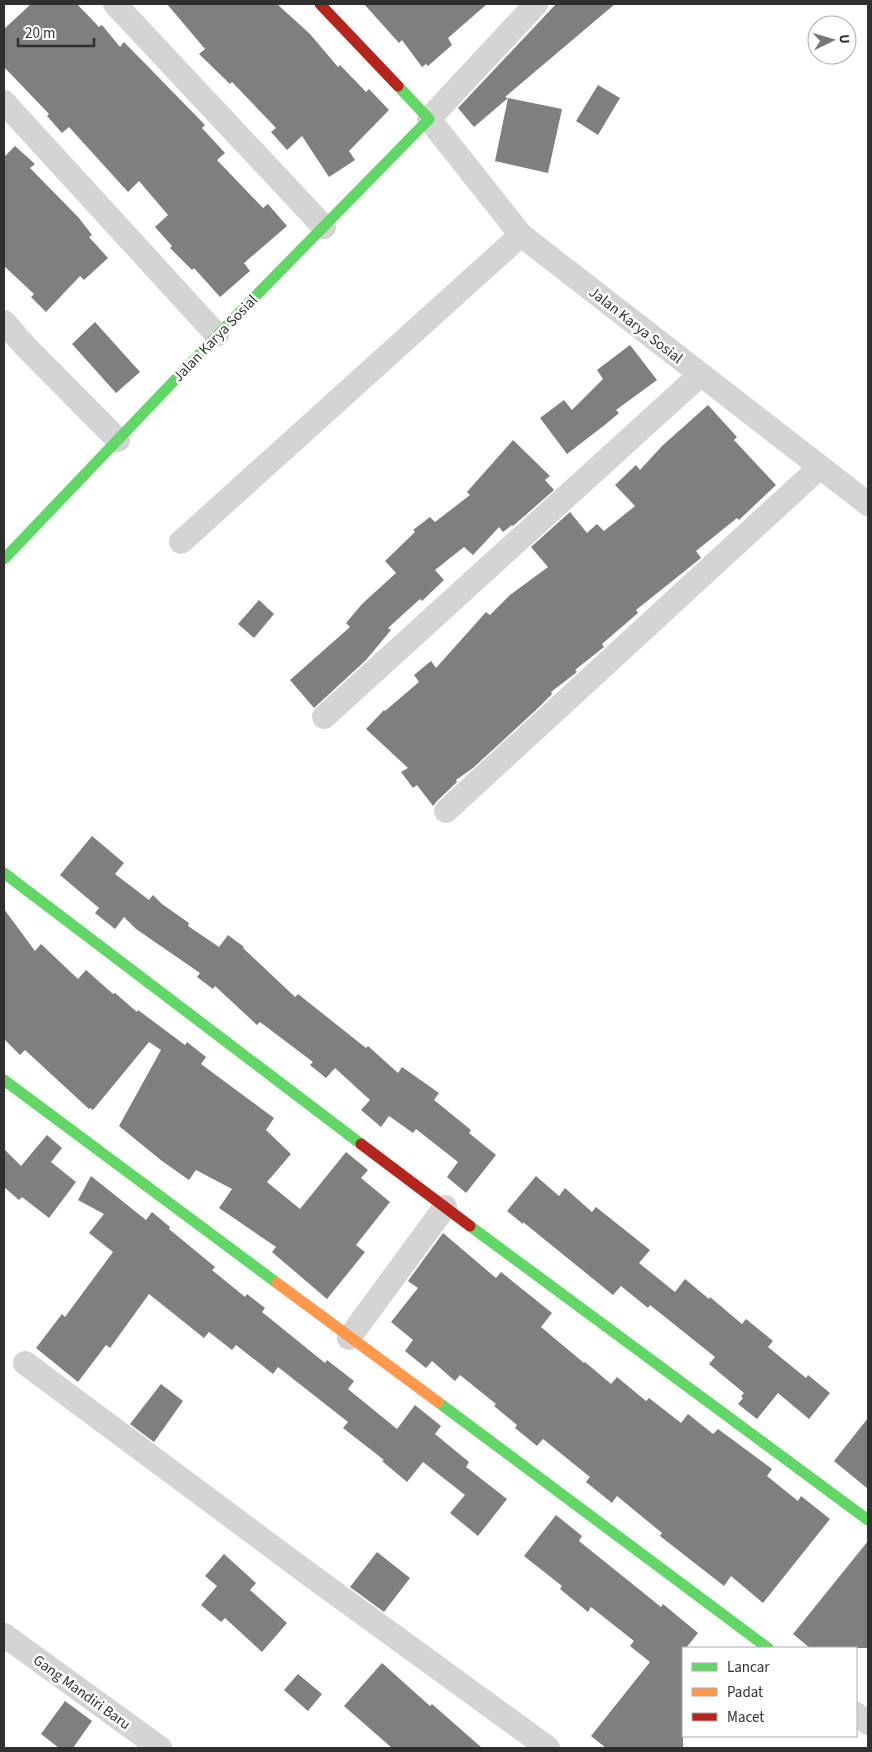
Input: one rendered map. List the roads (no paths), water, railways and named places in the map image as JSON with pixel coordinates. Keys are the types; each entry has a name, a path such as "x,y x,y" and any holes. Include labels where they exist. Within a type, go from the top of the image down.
{"street":[{"path":"115,4 324,227"},
{"name":"Jalan Karya Sosial","path":"320,4 429,119 521,235 868,504"},
{"path":"429,119 536,4"},
{"path":"4,102 217,335"},
{"name":"Jalan Karya Sosial","path":"4,559 217,335 429,119"},
{"path":"181,542 521,235"},
{"path":"4,322 26,347 118,440"},
{"path":"324,717 700,375"},
{"path":"446,811 820,467"},
{"path":"4,873 445,1206 868,1520"},
{"path":"4,1080 767,1647"},
{"path":"350,1338 445,1206"},
{"path":"25,1363 306,1572 548,1748"},
{"name":"Gang Mandiri Baru","path":"4,1635 160,1748"},
{"path":"857,1715 868,1723"}]}
